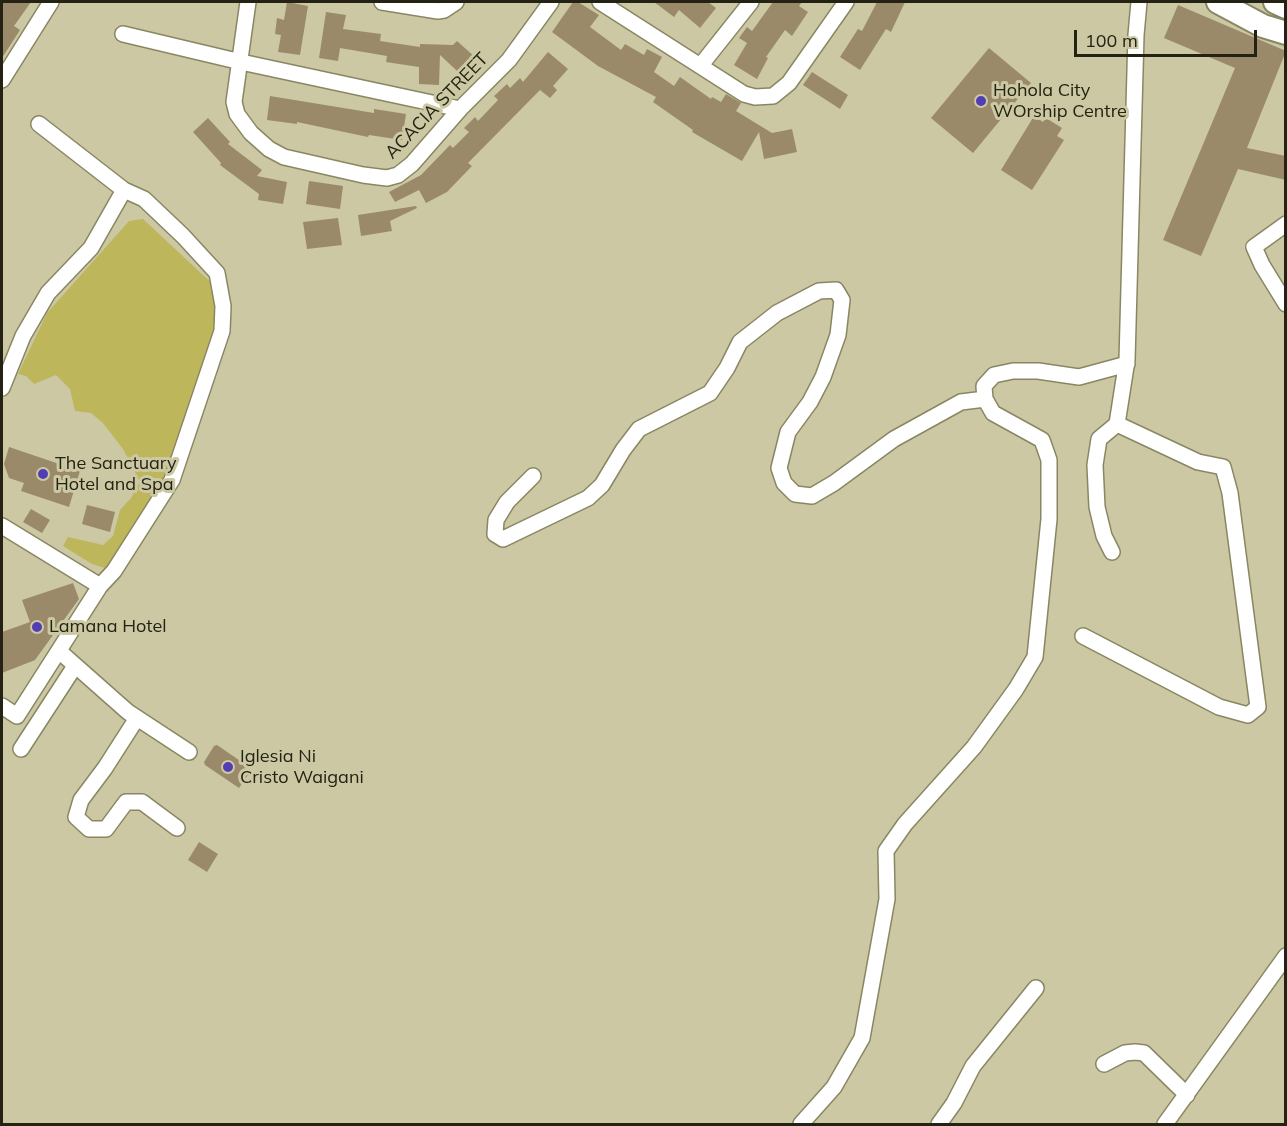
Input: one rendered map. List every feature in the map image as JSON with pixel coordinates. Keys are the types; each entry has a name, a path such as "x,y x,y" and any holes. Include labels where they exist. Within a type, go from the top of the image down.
{"main road":[{"path":"1218,2 1263,26 1286,33"},
{"path":"1275,2 1286,7"}],"street":[{"path":"2,80 51,2"},
{"name":"ACACIA STREET","path":"248,2 234,102 237,114 244,124 260,142 284,157 363,175 387,178 398,175 412,164 460,109 509,60 551,2"},
{"path":"382,2 444,10 456,2"},
{"path":"600,2 744,94 755,97 773,96 789,83 846,2"},
{"path":"701,65 751,2"},
{"path":"1112,552 1104,536 1097,507 1095,465 1099,439 1117,423 1127,364 1136,34 1139,2"},
{"path":"123,34 460,109"},
{"path":"2,706 17,717 100,586 114,571 172,480 222,331 223,306 218,273 144,199 124,190 39,124"},
{"path":"2,388 23,336 48,293 91,248 124,190"},
{"path":"1286,224 1254,247 1262,265 1286,304"},
{"path":"533,476 507,502 496,520 495,534 502,539 588,498 602,485 639,429 710,393 727,368 740,342 777,313 819,291 836,290 842,300 838,335 823,377 810,402 788,432 779,468 784,483 795,494 812,496 834,483 894,439 961,402 985,399"},
{"path":"801,1125 834,1087 862,1038 887,899 886,851 905,824 974,747 1016,689 1035,657 1049,519 1049,460 1042,440 993,413 985,399 984,386 994,375 1013,371 1038,370 1079,377 1127,364"},
{"path":"1083,636 1219,707 1248,715 1258,707 1230,493 1223,467 1198,462 1117,423"},
{"path":"2,526 100,586"},
{"path":"59,651 137,718 189,752"},
{"path":"21,749 75,666"},
{"path":"137,718 81,800 76,817 89,829 106,829 126,802 142,802 177,828"},
{"path":"1165,1125 1286,956"},
{"path":"939,1125 954,1103 973,1065 1036,988"},
{"path":"1104,1064 1125,1053 1144,1053 1187,1095"}],"shaded area":[{"path":"143,219 219,290 221,328 170,479 116,561 105,568 92,564 63,546 68,537 103,545 113,536 120,510 131,498 140,482 123,449 103,423 91,413 75,411 70,389 56,375 34,384 26,376 18,374 47,313 129,221"}],"building":[{"path":"2,2 31,2 14,26 20,30 2,58"},
{"path":"287,2 308,6 300,55 278,52 281,35 275,34 277,18 284,20"},
{"path":"573,2 578,2 599,15 590,27 621,50 625,44 644,55 647,49 662,57 654,72 674,86 680,77 711,99 712,97 721,102 726,94 741,103 736,111 772,133 792,129 797,152 764,159 759,132 742,161 692,132 693,130 653,102 656,97 598,66 552,32"},
{"path":"654,2 708,2 716,8 700,28 679,10 674,17"},
{"path":"773,2 802,2 799,6 808,12 792,36 785,30 766,57 768,58 757,79 734,65 747,43 739,38 747,27 752,31"},
{"path":"877,2 905,2 891,32 886,29 860,70 840,57 858,29 862,31"},
{"path":"1178,5 1286,51 1247,148 1286,156 1286,180 1238,169 1201,256 1163,240 1235,68 1164,38"},
{"path":"326,12 346,15 343,29 381,34 380,41 420,47 420,44 453,45 457,41 485,66 470,83 440,55 439,85 419,84 419,67 386,62 387,56 340,48 338,61 319,58"},
{"name":"Hohola City WOrship Centre","path":"989,48 1031,83 973,153 931,118"},
{"path":"548,52 568,69 553,86 557,90 550,98 540,90 468,163 472,166 447,192 426,203 419,190 395,202 389,192 421,175 450,145 453,148 469,132 464,128 475,117 478,121 498,100 494,96 507,84 510,88 520,78 523,82"},
{"path":"812,72 848,95 840,109 803,85"},
{"path":"270,96 374,113 374,109 406,114 402,140 369,135 368,137 297,122 297,124 267,120"},
{"path":"1034,116 1043,122 1046,118 1062,128 1057,136 1064,140 1032,190 1001,170"},
{"path":"208,118 230,142 228,144 262,170 257,176 287,182 283,204 258,200 259,194 220,165 221,163 193,132"},
{"path":"309,181 343,186 340,209 306,204"},
{"path":"416,206 417,208 390,221 392,231 361,236 358,215"},
{"path":"338,218 342,245 307,249 303,222"},
{"name":"The Sanctuary Hotel and Spa","path":"9,447 80,471 69,507 21,491 24,483 9,478 4,464"},
{"path":"87,505 115,512 110,532 82,524"},
{"path":"31,509 50,520 42,533 23,522"},
{"name":"Lamana Hotel","path":"73,583 79,599 35,660 2,673 2,632 30,622 22,600"},
{"name":"Iglesia Ni Cristo Waigani","path":"217,745 252,769 239,788 205,765 204,762"},
{"path":"199,842 218,854 207,872 188,860"}],"place":[{"name":"Hohola City WOrship Centre","path":"981,101"},
{"name":"The Sanctuary Hotel and Spa","path":"43,474"},
{"name":"Lamana Hotel","path":"37,627"},
{"name":"Iglesia Ni Cristo Waigani","path":"228,767"}]}
